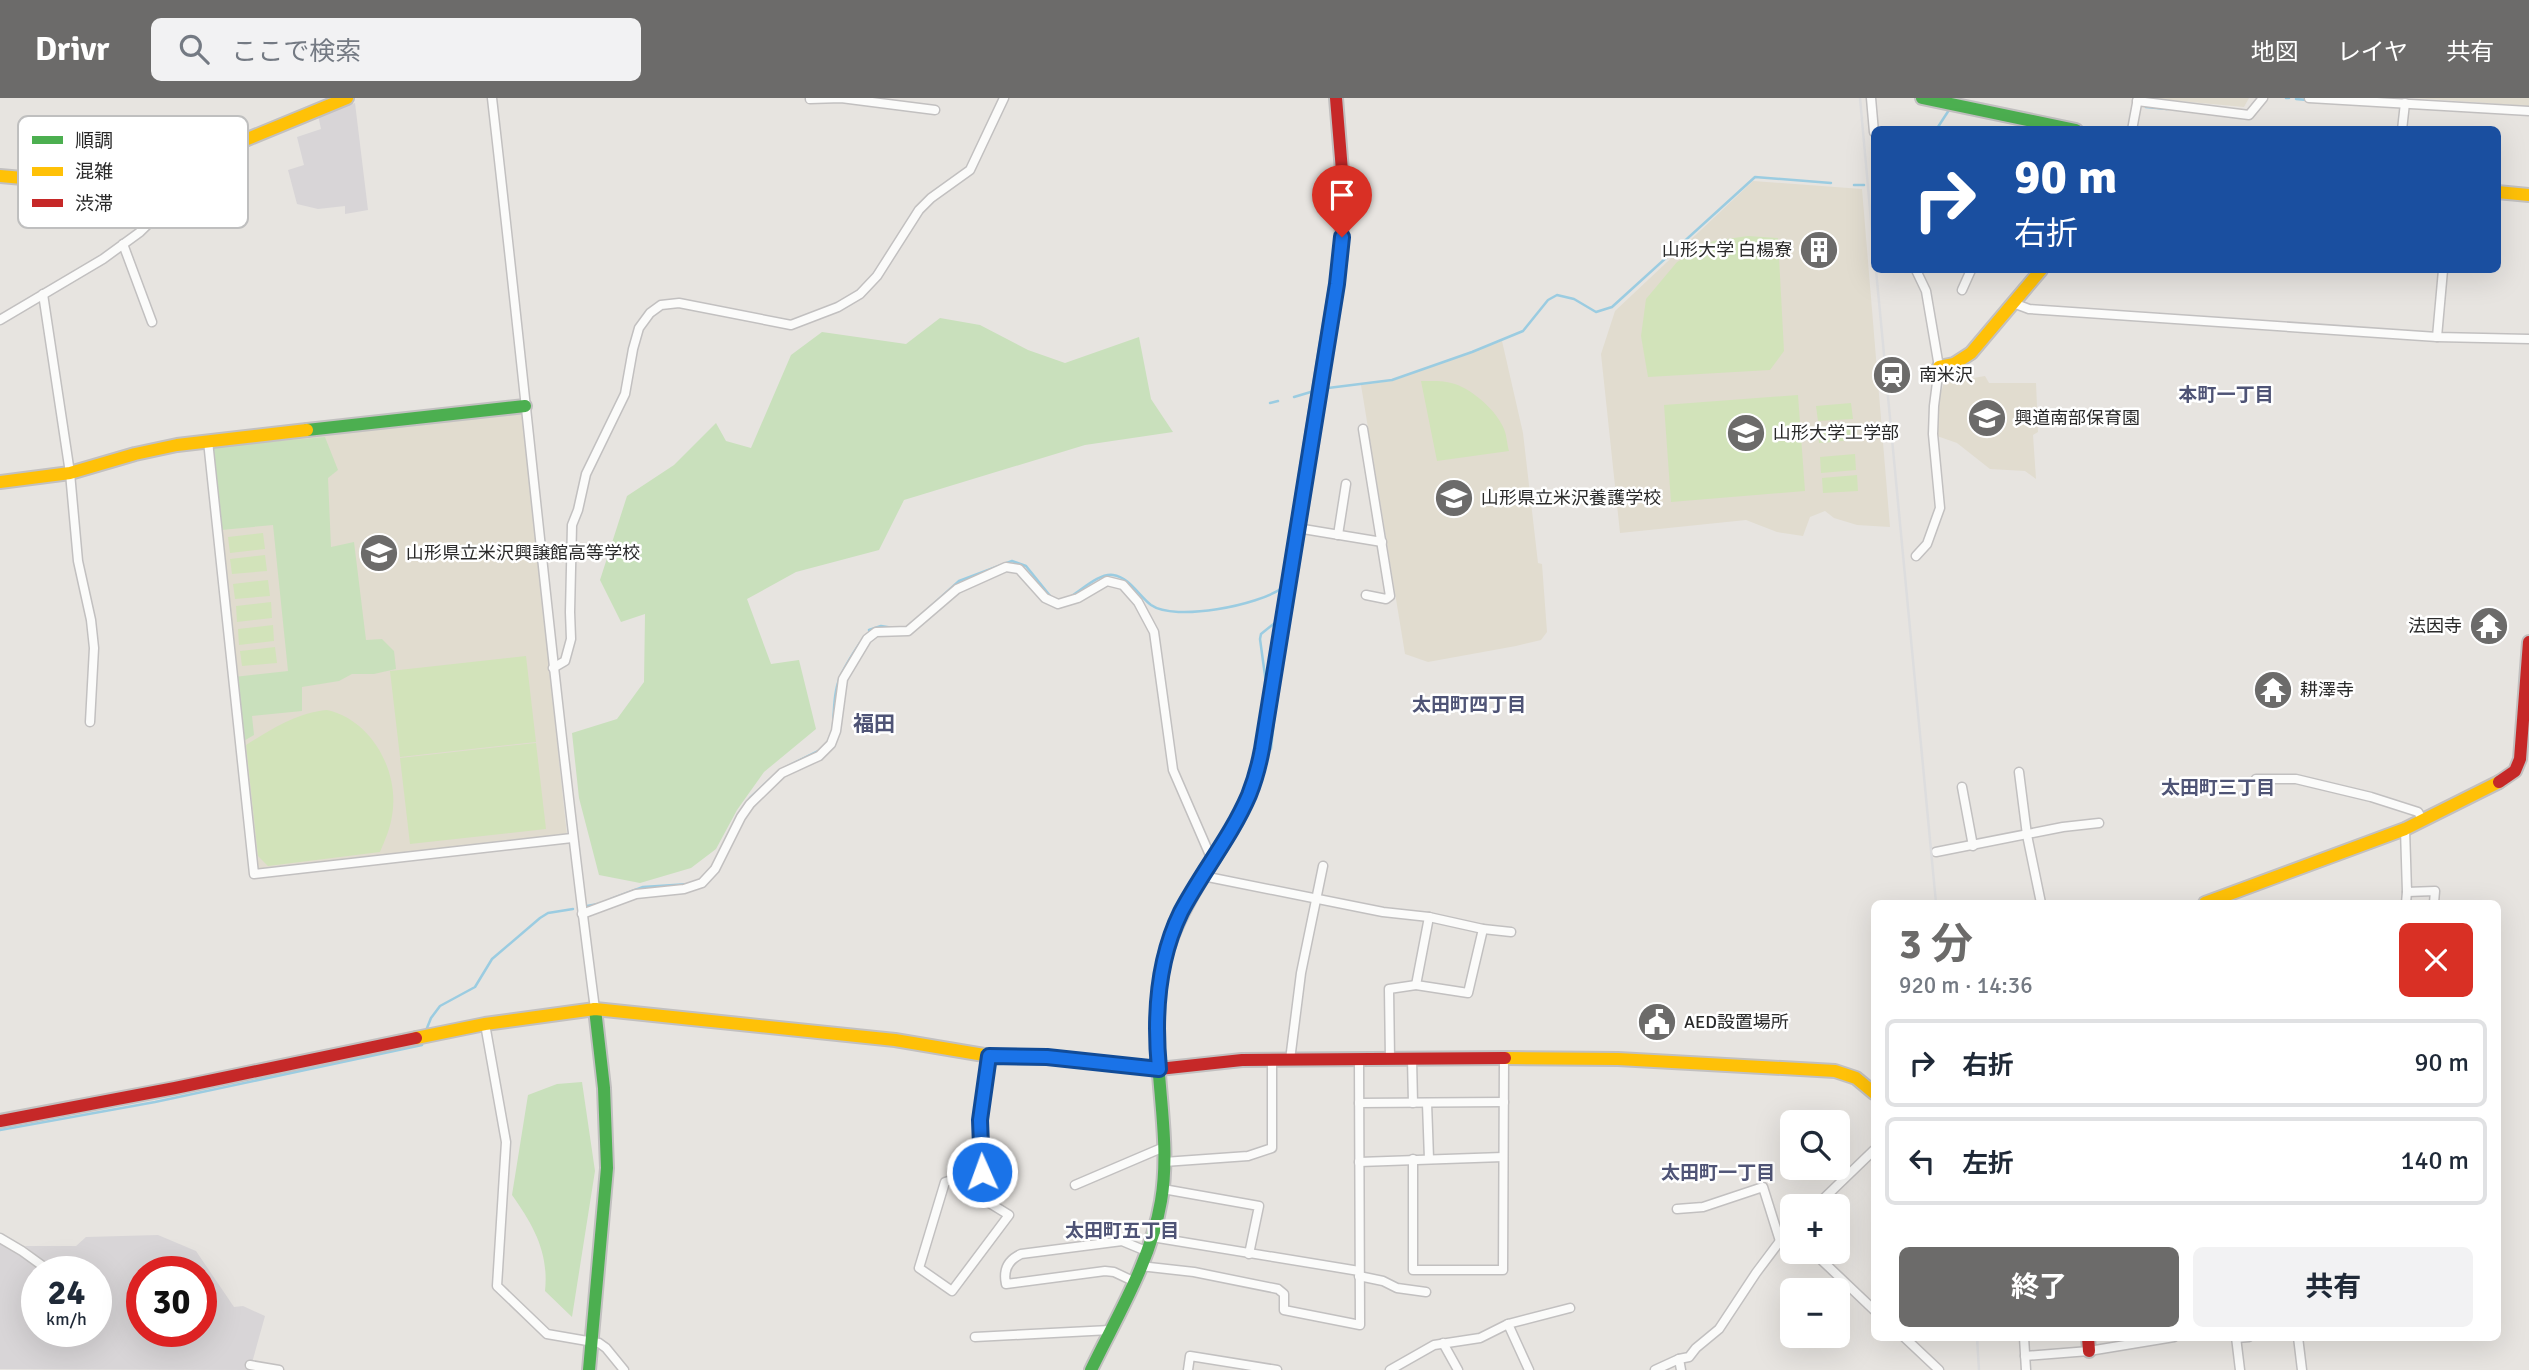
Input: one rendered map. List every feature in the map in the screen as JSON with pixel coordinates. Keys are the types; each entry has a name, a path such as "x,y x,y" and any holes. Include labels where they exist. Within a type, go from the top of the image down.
{"street":[{"path":"248,139 347,98"},
{"path":"492,98 572,838 605,1084 607,1168 589,1370"},
{"path":"810,99 841,98 935,110"},
{"path":"553,668 565,661 571,639 572,525 586,474 625,394 639,328 650,313 661,305 678,303 791,325 838,307 860,294 877,275 919,210 970,170 1004,98"},
{"path":"1091,1370 1152,1237 1163,1189 1164,1147 1157,1004 1163,965 1177,921 1243,809 1255,780 1262,749 1341,256 1343,183 1336,98"},
{"path":"1871,98 1873,126"},
{"path":"1922,98 1964,102 2060,126"},
{"path":"2133,126 2138,100 2249,115 2263,98"},
{"path":"2309,98 2529,111"},
{"path":"2402,126 2405,103"},
{"path":"0,176 18,178"},
{"path":"2501,192 2529,195"},
{"path":"0,320 144,228"},
{"path":"123,244 152,322"},
{"path":"1916,556 1927,544 1940,508 1933,434 1939,367 1926,291 1917,273"},
{"path":"1962,290 1970,273"},
{"path":"1939,367 1964,359 2038,273"},
{"path":"2437,337 2443,273"},
{"path":"43,294 70,473 78,561 91,620 94,648 90,722"},
{"path":"2013,303 2029,309 2437,337 2529,339"},
{"path":"0,482 70,473 156,449 208,441 525,406"},
{"path":"1363,429 1390,596 1386,599 1366,595"},
{"path":"208,441 254,874 572,838"},
{"path":"1338,535 1346,484"},
{"path":"1297,528 1381,542"},
{"path":"582,914 636,894 684,889 702,883 715,869 733,831 750,804 782,773 819,755 831,744 836,731 843,679 871,634 881,631 908,631 957,589 1006,567 1019,569 1045,598 1058,604 1078,598 1100,584 1111,581 1124,585 1138,602 1148,617 1157,644 1173,769 1209,853 1214,858"},
{"path":"2234,898 2404,829 2500,782 2515,771 2520,760 2529,642"},
{"path":"2019,772 2027,835 2040,900"},
{"path":"2256,779 2296,779 2358,794 2418,812 2422,820"},
{"path":"1962,787 1972,846"},
{"path":"1936,852 2099,822"},
{"path":"2404,829 2406,900"},
{"path":"1290,1060 1301,973 1323,866"},
{"path":"1203,876 1383,912 1429,917 1482,929 1511,932"},
{"path":"2407,892 2435,891 2434,900"},
{"path":"1416,985 1429,917"},
{"path":"1390,1059 1390,989 1416,985 1468,993 1482,929"},
{"path":"0,1121 485,1024 595,1009 883,1039 989,1056 1047,1057 1159,1069 1242,1060 1618,1059 1835,1071 1856,1078 1871,1090"},
{"path":"485,1024 506,1142 498,1286 547,1334 591,1341 606,1348 624,1370"},
{"path":"979,1196 982,1190 980,1120 989,1056"},
{"path":"1413,1159 1413,1270 1503,1270 1504,1058"},
{"path":"1140,1266 1194,1272 1278,1289 1284,1294 1284,1310 1360,1325 1359,1059"},
{"path":"1412,1059 1413,1103"},
{"path":"1164,1162 1248,1156 1272,1148 1272,1060"},
{"path":"1359,1103 1504,1102"},
{"path":"1427,1103 1429,1158"},
{"path":"1075,1185 1164,1147"},
{"path":"1828,1194 1871,1153"},
{"path":"1359,1161 1503,1157"},
{"path":"952,1180 979,1196 1009,1215 952,1291 919,1268 945,1182 952,1180"},
{"path":"1655,1370 1689,1357 1719,1329 1780,1241 1763,1187 1703,1207 1676,1209"},
{"path":"1163,1189 1259,1206 1250,1254"},
{"path":"1152,1237 1359,1274 1396,1288 1426,1292"},
{"path":"0,1238 29,1256"},
{"path":"1133,1281 1105,1271 1006,1284 1004,1276 1005,1269 1014,1257 1021,1254 1122,1241 1146,1251"},
{"path":"1826,1264 1871,1307"},
{"path":"1391,1370 1434,1345 1480,1338 1508,1324 1570,1308"},
{"path":"1508,1324 1530,1370"},
{"path":"975,1337 1110,1330"},
{"path":"1908,1341 1939,1370"},
{"path":"2024,1341 2026,1370"},
{"path":"2088,1341 2089,1351"},
{"path":"2025,1356 2089,1351 2150,1341"},
{"path":"2236,1341 2241,1370"},
{"path":"2298,1341 2302,1370"},
{"path":"1443,1343 1458,1370"},
{"path":"1188,1370 1190,1356 1277,1370"},
{"path":"1679,1359 1681,1370"},
{"path":"250,1365 279,1370"}],"shaded area":[{"path":"2147,98 2249,98 2244,107"},
{"path":"2414,98 2529,98 2529,106"},
{"path":"355,103 368,210 345,214 345,206 318,209 297,204 288,170 304,165 297,137 321,129 318,115"},
{"name":"山形大学工学部","path":"1753,181 1862,189 1890,527 1857,525 1834,518 1825,511 1810,517 1803,536 1777,532 1746,520 1620,533 1601,354 1615,311"},
{"name":"山形県立米沢養護学校","path":"1502,341 1523,433 1538,563 1542,564 1547,632 1541,640 1428,662 1405,654 1361,385 1392,381"},
{"name":"興道南部保育園","path":"1985,376 1989,383 2036,383 2038,432 2033,435 2036,479 2025,471 1990,469 1957,443 1937,436 1937,404 1944,383"},
{"name":"山形県立米沢興譲館高等学校","path":"522,413 567,835 256,872 210,446"},
{"path":"158,1235 196,1251 199,1256 126,1256 126,1347 217,1347 217,1282 234,1307 243,1306 265,1316 250,1370 0,1369 0,1242 25,1256 21,1256 21,1347 112,1347 112,1256 37,1256 25,1246 76,1246 86,1237"}],"green space":[{"path":"1748,236 1778,238 1784,351 1770,370 1648,377 1641,336 1646,299 1677,262 1713,241"},
{"path":"940,318 980,325 1028,350 1065,363 1139,337 1151,399 1173,432 1085,445 904,500 879,550 796,572 747,599 771,664 799,660 816,729 764,772 737,810 716,849 691,868 640,883 599,875 579,798 572,733 617,719 644,682 645,614 621,622 600,580 627,496 674,465 716,423 726,441 751,448 791,355 822,332 906,344"},
{"path":"1421,381 1451,383 1477,396 1501,422 1509,451 1437,461"},
{"path":"1798,395 1805,491 1671,502 1664,405"},
{"path":"1851,403 1853,419 1818,421 1816,406"},
{"path":"1853,424 1854,440 1819,443 1818,427"},
{"path":"325,437 338,470 328,478 331,547 354,542 366,640 382,639 394,651 396,669 374,674 352,674 339,681 302,687 302,711 252,716 254,735 242,742 234,677 288,671 273,525 221,530 212,447"},
{"path":"1855,454 1856,470 1821,473 1820,457"},
{"path":"1857,475 1858,491 1823,493 1822,478"},
{"path":"263,533 265,549 230,553 228,537"},
{"path":"265,555 267,571 232,574 230,559"},
{"path":"268,580 270,596 235,599 233,584"},
{"path":"271,602 272,618 237,622 236,606"},
{"path":"273,625 274,641 239,645 238,629"},
{"path":"275,647 277,663 242,666 240,651"},
{"path":"526,656 536,742 400,757 390,671"},
{"path":"327,710 343,716 369,736 387,766 393,799 391,821 385,839 380,852 268,866 258,856 246,745 295,718"},
{"path":"536,743 546,829 410,844 400,758"},
{"path":"582,1082 595,1171 572,1317 545,1291 545,1264 538,1240 512,1195 528,1095 557,1084"}],"waterway":[{"path":"2296,99 2307,100"},
{"path":"2146,107 2167,109"},
{"path":"1939,126 1949,110"},
{"path":"1328,388 1392,380 1472,352 1523,331 1548,300 1557,295 1574,299 1596,312 1612,307 1755,177 1831,183"},
{"path":"1854,185 1864,185"},
{"path":"1294,397 1314,391"},
{"path":"1270,403 1278,401"},
{"path":"1299,477 1301,466"},
{"path":"928,609 959,581 1012,561 1026,566 1051,597"},
{"path":"1070,597 1096,579 1113,575 1124,579 1151,605 1163,610 1197,612 1255,600 1282,588"},
{"path":"1266,683 1260,639 1261,634 1276,622 1277,614"},
{"path":"869,630 881,626 893,628"},
{"path":"833,727 838,682 860,643"},
{"path":"1271,749 1274,720"},
{"path":"750,798 780,770 822,749"},
{"path":"727,837 746,803"},
{"path":"611,899 643,887 689,884"},
{"path":"587,906 598,904"},
{"path":"427,1028 440,1006 475,987 492,959 540,918 548,913 573,909"},
{"path":"0,1130 155,1102 422,1043"}],"railway":[{"path":"1860,98 1871,221"},
{"path":"1876,273 1936,900"},
{"path":"1977,1341 1979,1370"}],"traffic: fast":[{"path":"1922,98 2057,126"},
{"path":"307,430 525,406"},
{"path":"589,1370 607,1168 604,1088 595,1009"},
{"path":"1091,1370 1141,1267 1150,1245 1161,1201 1164,1131 1158,1061"}],"traffic: slow":[{"path":"248,139 347,98"},
{"path":"0,176 18,178"},
{"path":"2501,192 2529,195"},
{"path":"1939,367 1954,364 1971,353 2038,273"},
{"path":"1266,727 1323,365"},
{"path":"0,482 70,473 177,445 307,430"},
{"path":"2213,900 2405,829 2499,782"},
{"path":"416,1038 485,1024 595,1009 895,1040 990,1056 1017,1056"},
{"path":"1505,1058 1618,1059 1835,1071 1856,1078 1871,1090"}],"traffic: jam":[{"path":"1323,365 1341,256 1343,183 1336,98"},
{"path":"2499,782 2515,771 2520,759 2529,642"},
{"path":"1158,1061 1158,1000 1166,955 1188,902 1231,831 1249,794 1266,727"},
{"path":"0,1121 416,1038"},
{"path":"1017,1056 1159,1069 1242,1060 1505,1058"},
{"path":"2088,1341 2089,1351"}],"place":[{"name":"山形大学 白楊寮","path":"1819,250"},
{"name":"南米沢","path":"1892,375"},
{"name":"興道南部保育園","path":"1987,418"},
{"name":"山形大学工学部","path":"1746,433"},
{"name":"山形県立米沢養護学校","path":"1454,498"},
{"name":"山形県立米沢興譲館高等学校","path":"379,553"},
{"name":"法因寺","path":"2489,626"},
{"name":"耕澤寺","path":"2273,690"},
{"name":"AED設置場所","path":"1657,1022"}],"district":[{"name":"本町一丁目","path":"2226,394"},
{"name":"太田町四丁目","path":"1469,704"},
{"name":"福田","path":"874,724"},
{"name":"太田町三丁目","path":"2218,787"},
{"name":"太田町一丁目","path":"1718,1172"},
{"name":"太田町五丁目","path":"1122,1230"}],"route":[{"path":"982,1172 980,1120 989,1056 1047,1057 1159,1069 1157,1004 1168,946 1181,913 1243,809 1255,780 1262,749 1337,284 1342,237"}]}
